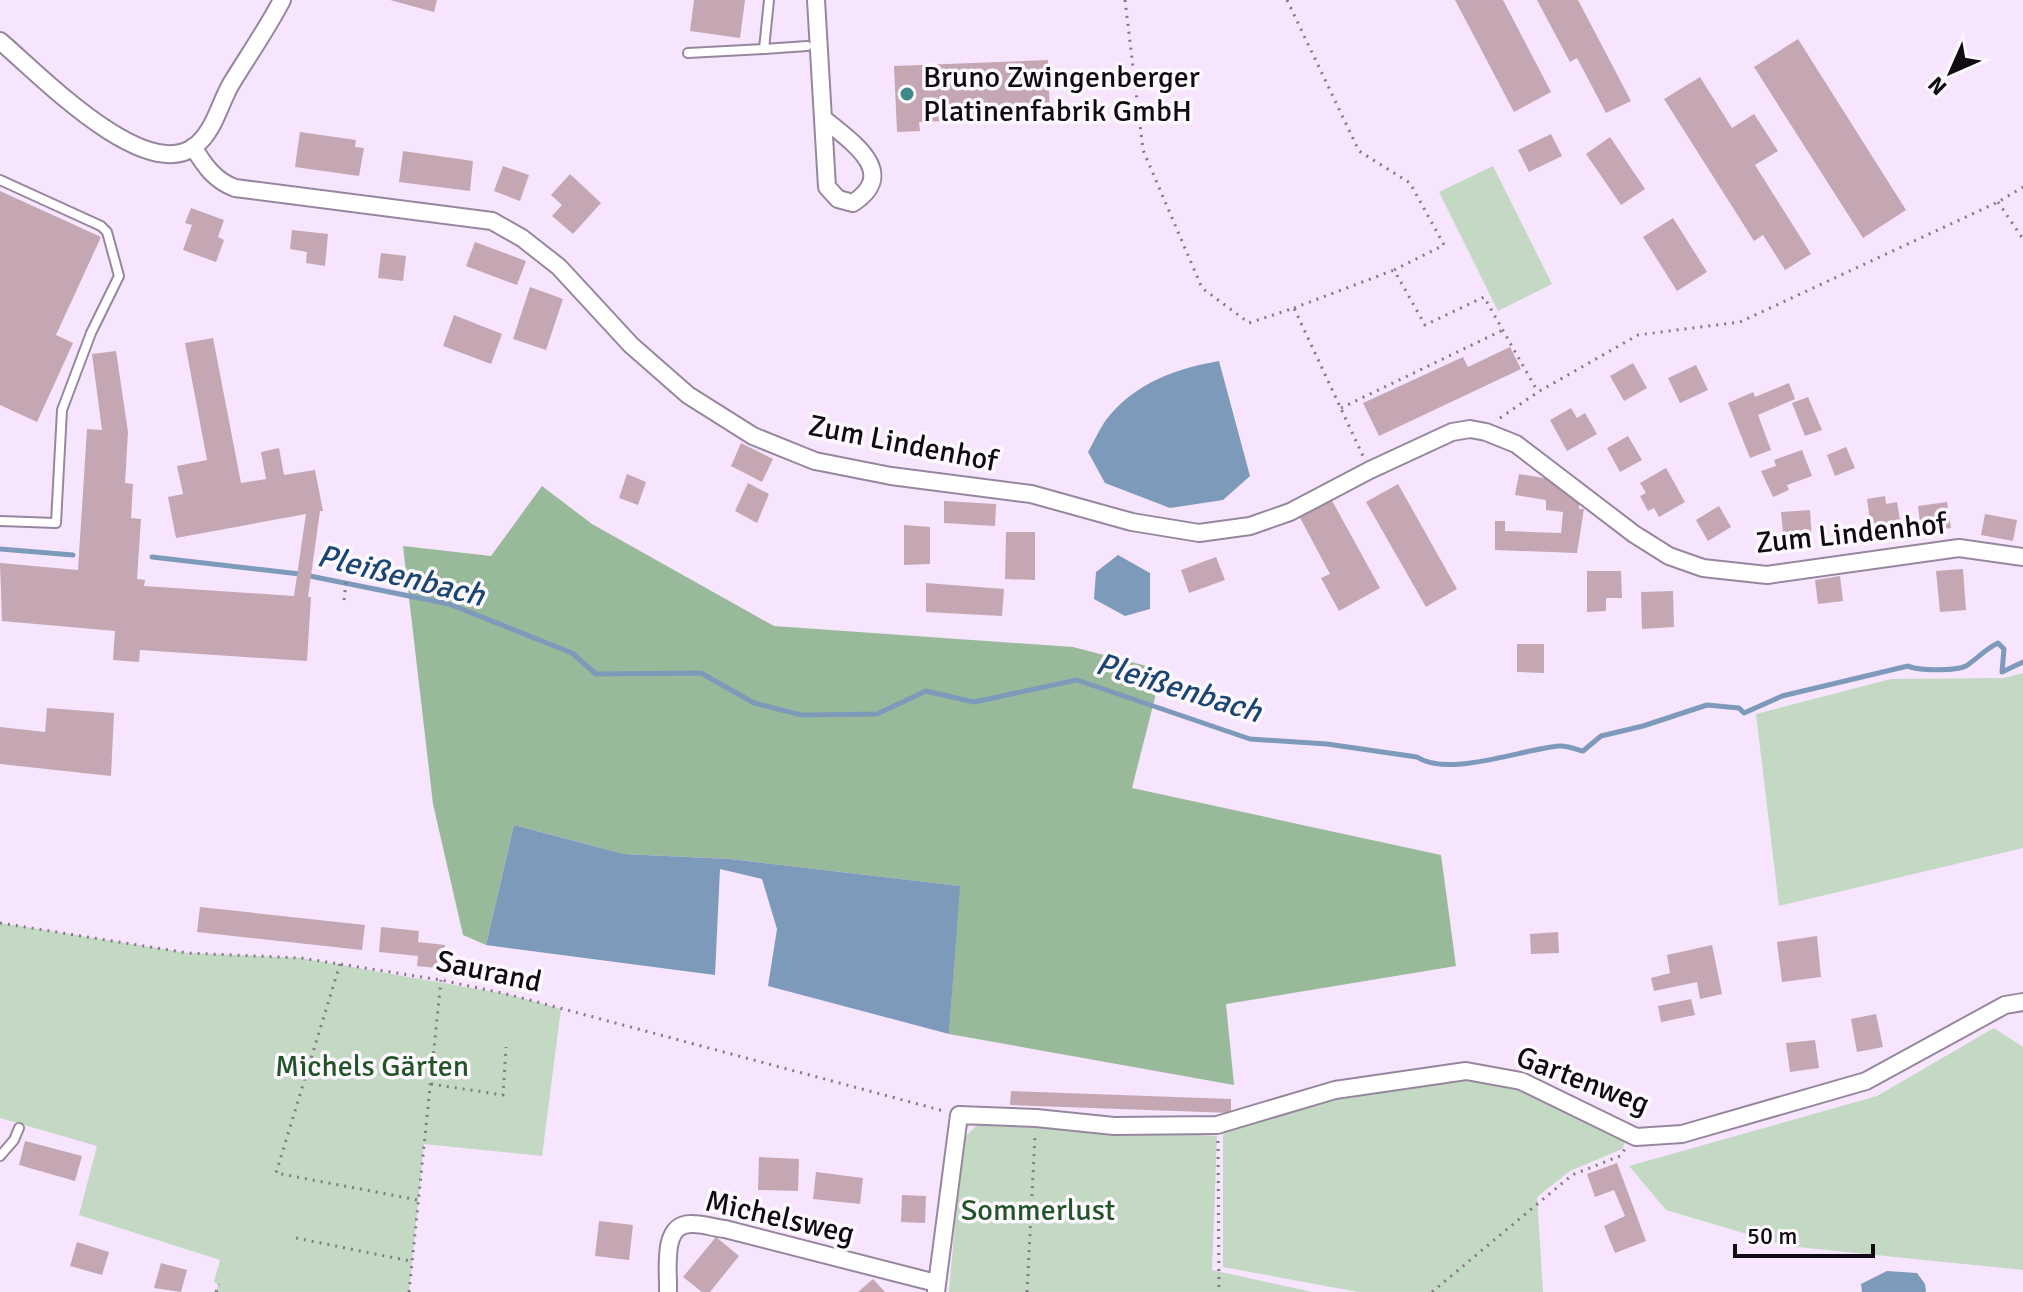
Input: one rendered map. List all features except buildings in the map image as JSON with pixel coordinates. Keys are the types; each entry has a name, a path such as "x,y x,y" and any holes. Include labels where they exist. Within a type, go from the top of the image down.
{"street":[{"path":"0,41 96,123 137,148 169,156 193,147 210,129 229,87 282,0"},
{"path":"816,0 813,46 823,118 827,187 838,199 853,203 866,195 874,178 869,162 858,147 823,118"},
{"name":"Zum Lindenhof","path":"193,147 219,182 235,188 492,221 522,238 559,267 631,345 688,395 753,436 815,461 891,476 1031,494 1132,522 1199,533 1250,526 1290,512 1452,432 1470,429 1516,444 1634,534 1669,556 1703,568 1767,575 1959,548 2023,557"},
{"name":"Gartenweg","path":"959,1115 1036,1118 1114,1126 1217,1125 1335,1090 1466,1071 1521,1081 1636,1137 1682,1134 1866,1081 2005,1005 2023,1002"},
{"path":"936,1288 959,1115"},
{"name":"Michelsweg","path":"668,1292 671,1237 682,1225 691,1224 725,1229 936,1288"}],"lane":[{"path":"764,49 769,0"},
{"path":"688,53 813,46"},
{"path":"0,180 101,226 107,232 119,276 91,333 62,410 56,523 0,521"},
{"path":"0,1156 14,1140 19,1128"}],"path":[{"path":"1125,0 1143,150 1202,288 1249,323 1394,270 1444,245 1410,183 1359,151 1287,0"},
{"path":"1486,432 1506,412 1638,335 1740,322 1998,202 2023,187"},
{"path":"1998,202 2023,239"},
{"path":"1394,270 1425,325 1484,297 1538,392"},
{"path":"1294,308 1370,470"},
{"path":"1341,408 1503,330"},
{"path":"344,600 347,574"},
{"name":"Saurand","path":"0,923 188,953 301,958 441,980 511,995 959,1115"},
{"path":"340,964 276,1173 418,1200"},
{"path":"409,1292 441,980"},
{"path":"430,1084 503,1095 506,1047"},
{"path":"1027,1292 1036,1118"},
{"path":"1217,1125 1219,1292"},
{"path":"1432,1292 1572,1175 1620,1156 1636,1137"},
{"path":"296,1238 412,1261"},
{"path":"216,1292 219,1284"}],"green space":[{"path":"1493,166 1552,284 1498,311 1439,192"},
{"path":"542,486 592,524 774,626 1073,647 1162,670 1132,788 1441,855 1456,966 1226,1004 1234,1085 949,1034 959,886 730,859 624,854 514,825 486,945 463,935 433,804 403,546 491,556"},
{"path":"2023,673 2023,848 1779,906 1756,714 1891,679 2004,678"},
{"name":"Michels Gärten","path":"0,923 188,953 301,958 511,995 561,1009 542,1156 424,1144 409,1292 216,1292 218,1284 214,1282 220,1260 79,1215 97,1146 0,1118"},
{"path":"1994,1028 2023,1047 2023,1270 1788,1246 1666,1210 1629,1166 1877,1096"},
{"path":"1470,1076 1523,1087 1626,1140 1622,1149 1570,1171 1537,1197 1543,1292 1358,1292 1223,1267 1223,1133 1335,1096"},
{"name":"Sommerlust","path":"978,1124 1217,1136 1212,1270 1312,1292 949,1292 962,1140"}],"water":[{"path":"1219,361 1250,476 1223,500 1170,508 1105,483 1088,452 1101,428 1121,403 1160,378"},
{"path":"1118,555 1150,573 1150,609 1125,616 1094,599 1096,572"},
{"path":"514,825 624,854 730,859 960,886 949,1034 768,986 777,929 762,879 720,869 715,975 486,945"},
{"path":"1887,1271 1917,1273 1925,1284 1926,1292 1862,1292 1861,1284"}],"waterway":[{"name":"Pleißenbach","path":"0,549 73,555"},
{"name":"Pleißenbach","path":"152,557 300,574 449,604 572,653 596,674 701,673 754,703 801,715 877,714 926,691 974,702 1077,680 1250,739 1327,744 1417,757 1447,765 1559,746 1583,751 1601,736 1707,705 1739,708 1744,713 1782,696 1908,666 1928,670 1961,668 1998,643 2004,649 2002,672 2023,662"}],"place":[{"name":"Bruno Zwingenberger Platinenfabrik GmbH","path":"907,94"}]}
